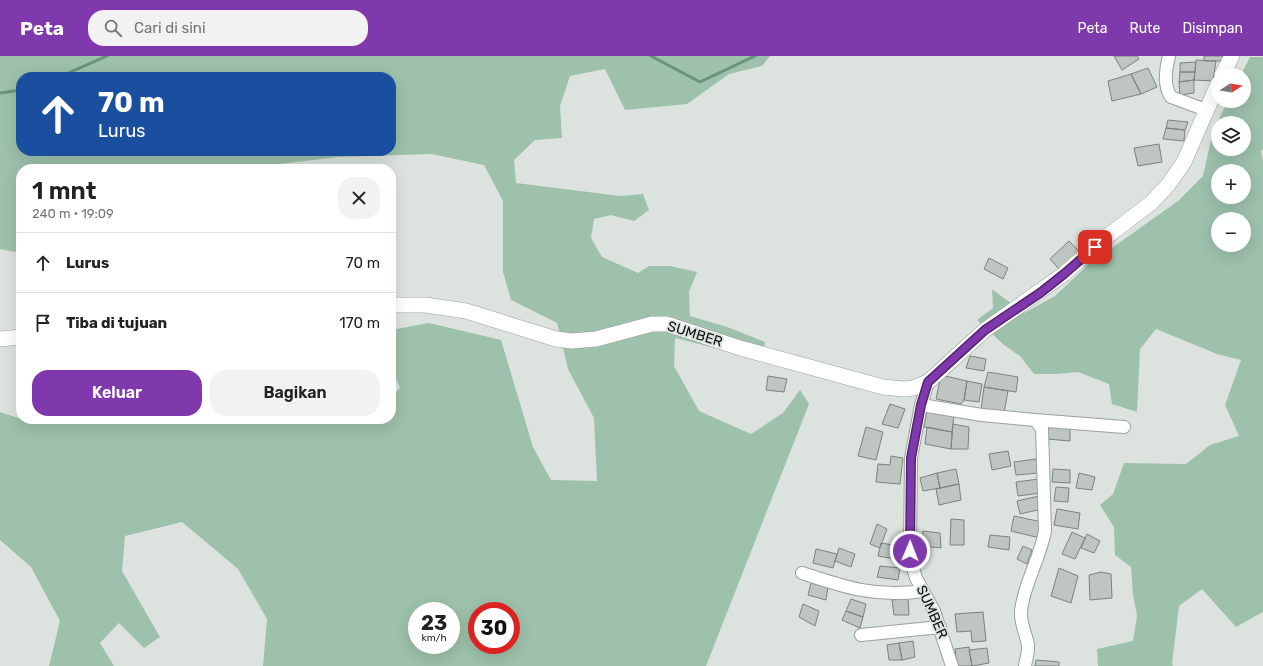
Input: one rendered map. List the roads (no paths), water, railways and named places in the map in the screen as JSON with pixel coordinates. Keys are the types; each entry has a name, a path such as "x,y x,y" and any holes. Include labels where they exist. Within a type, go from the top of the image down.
{"street":[{"path":"1169,56 1166,78 1168,93 1171,97 1206,110"},
{"path":"1226,68 1232,56"},
{"path":"928,382 985,330 1064,274 1158,196 1184,162 1211,99"},
{"name":"SUMBER","path":"396,305 425,305 466,311 556,339 568,340 596,340 652,324 667,324 740,348 883,387 904,390 928,382"},
{"path":"0,339 16,337"},
{"name":"SUMBER","path":"928,382 921,405 914,439 911,475 910,551 912,565 940,627 952,666"},
{"path":"921,405 982,415 1124,427"},
{"path":"1025,666 1028,646 1022,627 1021,610 1029,577 1043,541 1046,520 1043,433 1035,420"},
{"path":"802,574 855,590 868,592 891,594 922,590"},
{"path":"861,635 940,627"}],"waterway":[{"path":"70,72 107,56"},
{"path":"651,56 700,82 755,56"},
{"path":"0,93 16,91"}]}
